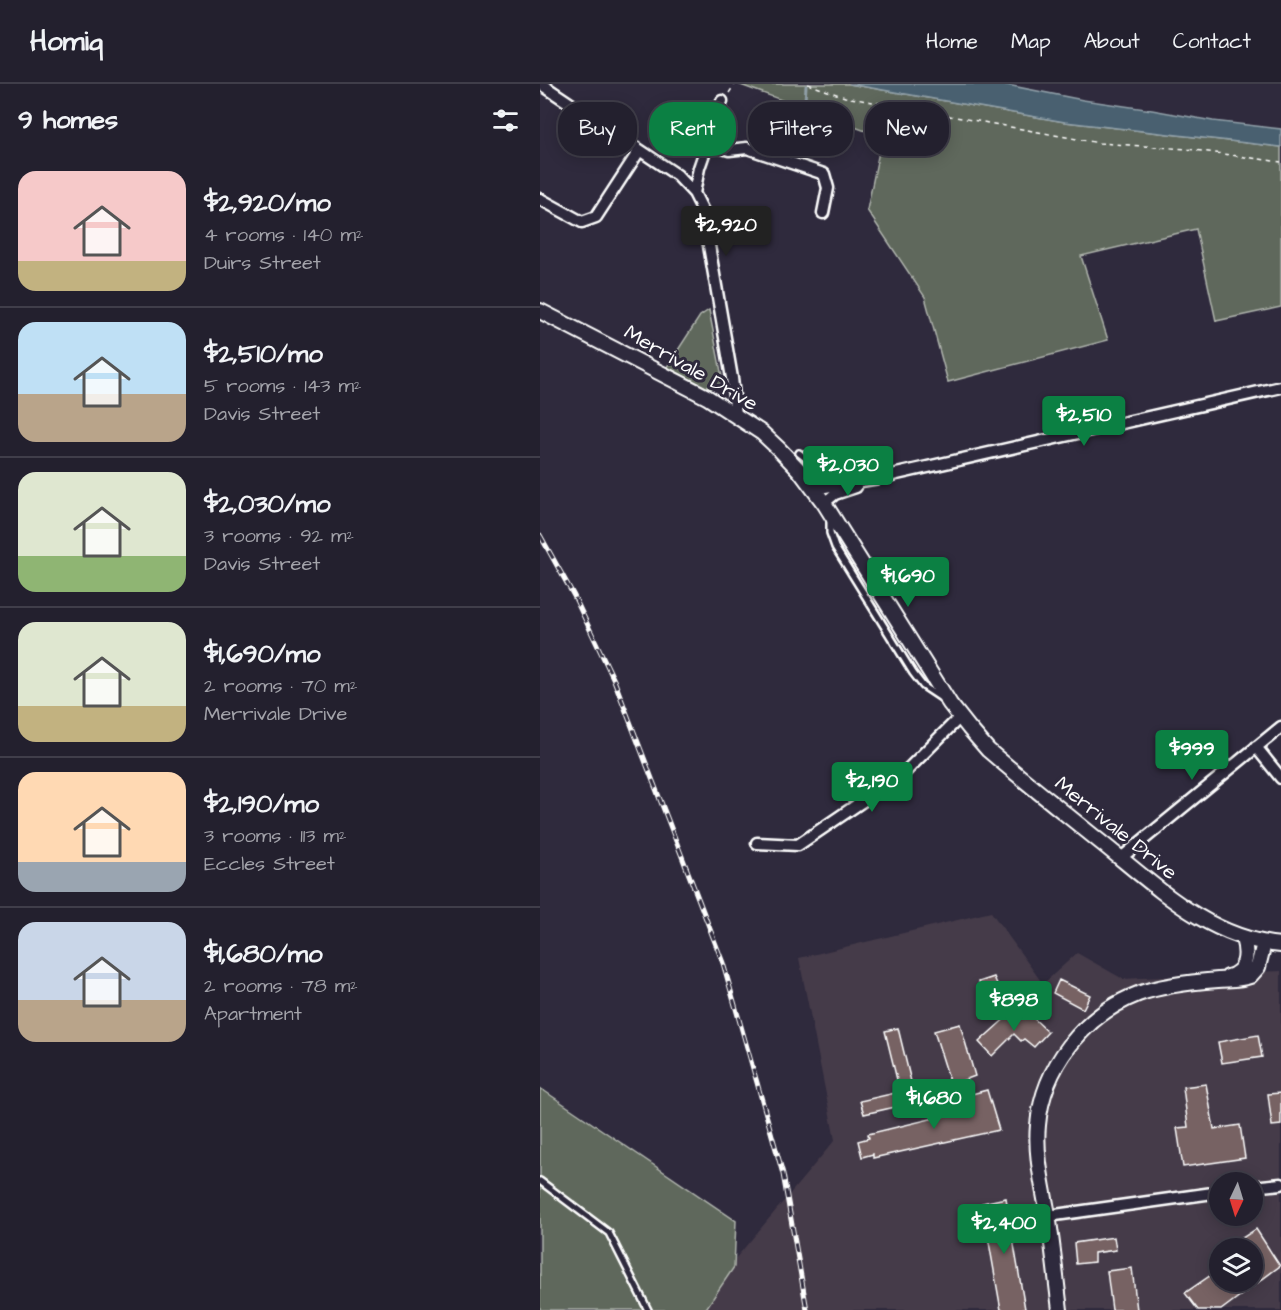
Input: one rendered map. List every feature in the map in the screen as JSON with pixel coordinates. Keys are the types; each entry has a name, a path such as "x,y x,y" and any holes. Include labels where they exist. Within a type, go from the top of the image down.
{"street":[{"path":"541,84 677,175 694,193 703,211 732,378 736,415"},
{"path":"736,149 747,148 824,174 828,188 823,213"},
{"path":"540,199 582,222 596,217 639,151"},
{"path":"694,193 704,156"},
{"name":"Merrivale Drive","path":"540,311 651,366 736,415 779,449 826,506 950,704 978,740 1176,903 1213,926 1243,938 1281,945"},
{"path":"813,489 879,478 1281,387"},
{"path":"826,506 835,494 879,478"},
{"path":"757,843 798,846 904,773 960,717"},
{"path":"1121,858 1281,727"},
{"path":"1256,747 1281,778"},
{"path":"1217,980 1233,976 1243,969 1246,957 1243,938"},
{"path":"1060,1310 1039,1162 1039,1114 1050,1080 1072,1042 1109,1009 1139,994 1165,987 1242,978 1254,973 1264,943"},
{"path":"1263,1186 1281,1184"},
{"path":"1048,1216 1209,1194"}],"lane":[{"path":"799,453 830,477 851,483"},
{"path":"540,1181 609,1233 648,1310"}],"path":[{"path":"808,84 855,99 1099,143 1187,149 1281,162"}],"shaded area":[{"path":"991,912 1043,984 1077,953 1123,979 1281,971 1281,1310 701,1310 735,1259 835,1140 799,958"}],"green space":[{"path":"738,84 849,84 1065,122 1281,147 1281,307 1216,321 1196,229 1081,256 1108,340 948,382 925,297 867,210 878,156 949,156 949,102 865,102 865,131 853,126 853,102 787,102"},
{"path":"709,310 722,377 722,383 710,389 667,367 700,316"},
{"path":"540,1088 736,1221 734,1267 705,1310 540,1310"}],"water":[{"path":"849,84 1002,84 1213,121 1281,129 1281,147 1065,122"}],"building":[{"path":"994,977 1006,1005 991,1012 979,982"},
{"path":"1059,980 1090,995 1083,1009 1053,993"},
{"path":"1025,1010 1048,1032 1034,1047 1024,1039 1021,1041 1014,1034 992,1056 979,1042 1010,1014 1013,1022"},
{"path":"960,1024 975,1076 951,1085 934,1031"},
{"path":"898,1028 915,1098 912,1100 913,1103 864,1114 860,1101 900,1092 885,1031"},
{"path":"1258,1035 1262,1057 1222,1063 1218,1042"},
{"path":"1206,1084 1214,1129 1240,1125 1245,1158 1183,1167 1177,1128 1188,1127 1183,1087"},
{"path":"987,1090 999,1130 873,1158 873,1154 862,1157 858,1141 869,1138 868,1134 972,1109 968,1095"},
{"path":"1281,1093 1281,1125 1272,1126 1268,1094"},
{"path":"1006,1198 1025,1309 1021,1310 1001,1310 982,1203"},
{"path":"1256,1229 1262,1238 1242,1238"},
{"path":"1114,1237 1116,1250 1094,1253 1094,1262 1076,1264 1074,1243"},
{"path":"1263,1240 1280,1266 1263,1279"},
{"path":"1132,1268 1137,1310 1112,1310 1107,1271"},
{"path":"1209,1277 1209,1292 1245,1292 1221,1310 1198,1310 1185,1293"}],"waterway":[{"path":"805,101 806,86"}],"railway":[{"path":"540,535 574,596 614,680 723,963 783,1174 807,1310"}]}
